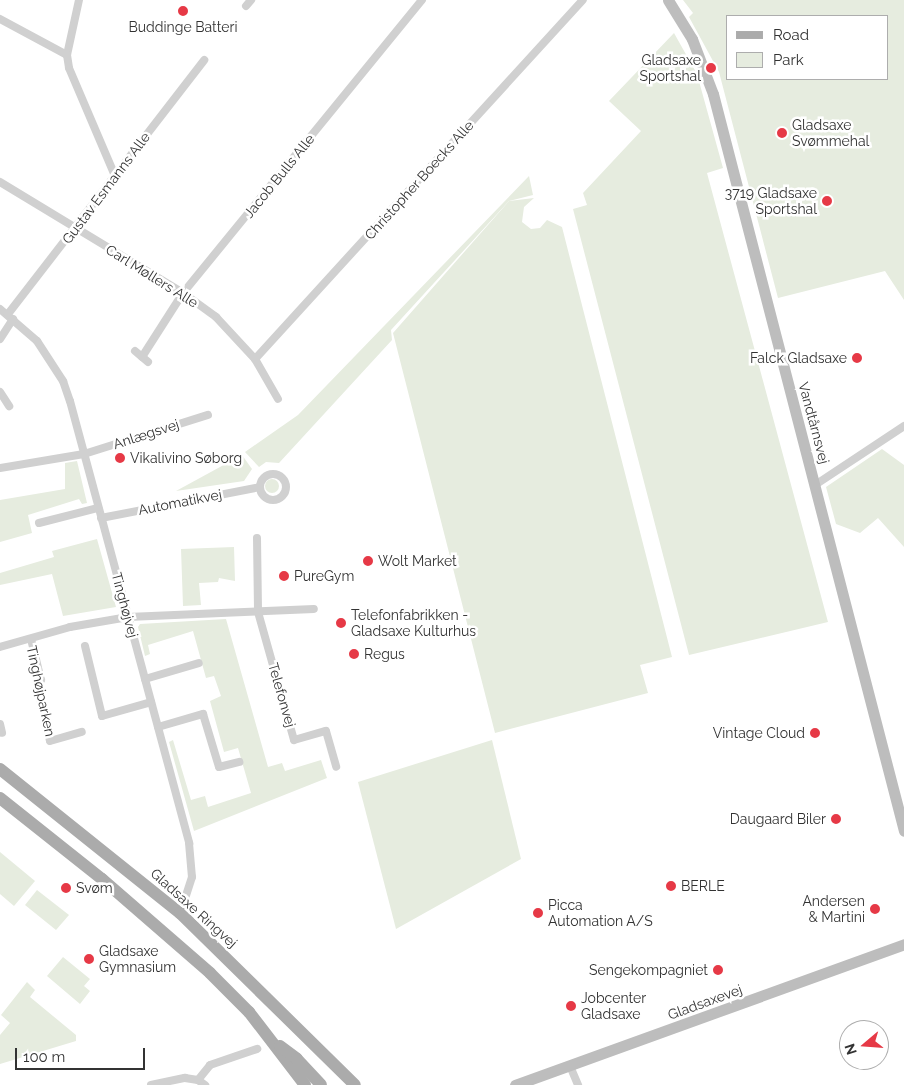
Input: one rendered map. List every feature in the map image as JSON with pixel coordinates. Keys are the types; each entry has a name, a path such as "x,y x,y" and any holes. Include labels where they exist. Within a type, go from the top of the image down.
{"main road":[{"name":"Gladsaxe Ringvej","path":"0,769 180,913 355,1085"},
{"path":"0,798 164,932 249,1012 265,1036 305,1085"},
{"path":"265,1036 297,1059 321,1085"}],"street":[{"path":"79,0 67,55 69,68 115,176"},
{"name":"Jacob Bulls Alle","path":"135,351 145,359 183,293 422,0"},
{"name":"Christopher Boecks Alle","path":"255,359 583,0"},
{"name":"Vandtårnsvej","path":"668,0 692,40 713,94 904,831"},
{"path":"0,19 67,55"},
{"name":"Gustav Esmanns Alle","path":"11,317 75,229 204,60"},
{"name":"Carl Møllers Alle","path":"0,182 183,293 216,317 255,359 278,399"},
{"name":"Tinghøjvej","path":"0,309 37,341 63,381 158,727 193,865 180,913"},
{"path":"0,339 11,317"},
{"path":"0,392 9,406"},
{"name":"Anlægsvej","path":"84,454 208,415"},
{"path":"815,485 904,426"},
{"path":"0,468 84,454"},
{"name":"Automatikvej","path":"101,518 260,487"},
{"path":"39,523 98,508"},
{"name":"Telefonvej","path":"257,538 258,612 294,740 326,731 336,767"},
{"path":"128,617 314,609"},
{"name":"Tinghøjparken","path":"0,647 70,627 128,617"},
{"name":"Tinghøjparken","path":"31,639 41,680 37,685 50,742 82,732"},
{"path":"85,646 102,716 151,702"},
{"path":"145,679 199,663"},
{"path":"158,727 203,714 219,767 239,762"},
{"path":"0,724 2,733"},
{"name":"Gladsaxevej","path":"516,1085 904,944"},
{"path":"198,1080 210,1065 257,1048"},
{"path":"570,1066 578,1085"},
{"path":"151,1085 170,1079 198,1080 205,1085"}],"green space":[{"path":"683,0 904,0 904,300 885,271 778,298 719,72 689,17 693,13"},
{"path":"674,33 697,74 723,168 707,173 828,622 689,655 573,209 587,205 583,193 641,131 609,101"},
{"path":"529,176 533,195 509,201 391,330 392,340 279,463 266,462 259,467 245,452 298,415"},
{"path":"534,198 524,207 522,222 531,229 540,228 547,220 562,227 672,657 640,665 648,693 495,733 393,333 509,201"},
{"path":"882,449 904,465 904,547 878,518 860,533 836,524 826,487"},
{"path":"242,455 252,469 244,481 176,491"},
{"path":"77,461 87,503 82,504 79,499 28,515 32,533 0,542 0,500 65,489 65,463"},
{"path":"269,479 275,479 279,486 275,493 269,493 265,489 265,483"},
{"path":"97,539 116,607 63,616 52,574 0,585 0,573 54,557 52,551"},
{"path":"234,547 235,581 219,578 218,582 199,583 201,605 183,606 181,549"},
{"path":"226,619 268,767 282,763 285,771 321,760 327,778 194,831 169,742 173,740 191,800 205,796 208,807 251,793 238,748 224,752 210,701 221,696 214,676 206,678 193,631 148,645 150,654 145,656 138,627 140,624"},
{"path":"492,740 521,859 396,929 358,782"},
{"path":"0,852 35,881 14,906 0,894"},
{"path":"37,890 69,915 56,930 25,905"},
{"path":"63,957 90,979 84,986 90,991 80,1004 47,976"},
{"path":"27,982 35,990 30,997 76,1035 76,1041 0,1064 0,1035 10,1023 1,1015"}],"place":[{"name":"Buddinge Batteri","path":"183,11"},
{"name":"Gladsaxe Sportshal","path":"711,68"},
{"name":"Gladsaxe Svømmehal","path":"782,133"},
{"name":"3719 Gladsaxe Sportshal","path":"827,201"},
{"name":"Falck Gladsaxe","path":"857,358"},
{"name":"Vikalivino Søborg","path":"120,458"},
{"name":"Wolt Market","path":"368,561"},
{"name":"PureGym","path":"284,576"},
{"name":"Telefonfabrikken - Gladsaxe Kulturhus","path":"341,623"},
{"name":"Regus","path":"354,654"},
{"name":"Vintage Cloud","path":"815,733"},
{"name":"Daugaard Biler","path":"836,819"},
{"name":"BERLE","path":"671,886"},
{"name":"Svøm","path":"66,888"},
{"name":"Andersen & Martini","path":"875,909"},
{"name":"Picca Automation A/S","path":"538,913"},
{"name":"Gladsaxe Gymnasium","path":"89,959"},
{"name":"Sengekompagniet","path":"718,970"},
{"name":"Jobcenter Gladsaxe","path":"571,1006"}]}
